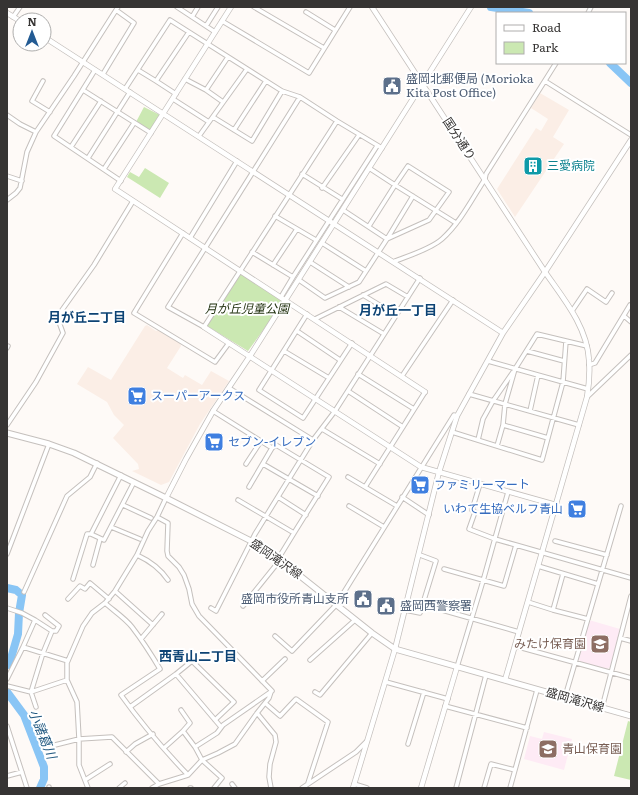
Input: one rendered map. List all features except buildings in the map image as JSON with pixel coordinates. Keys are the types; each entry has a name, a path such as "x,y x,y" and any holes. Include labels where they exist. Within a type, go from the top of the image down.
{"main road":[{"name":"盛岡滝沢線","path":"7,434 49,444 97,463 251,541 279,559 355,620 395,649 631,716"}],"street":[{"path":"177,7 215,32"},
{"path":"192,17 198,7"},
{"path":"206,26 218,7"},
{"path":"231,7 115,189 426,392 365,487"},
{"path":"254,7 324,48"},
{"name":"国分通り","path":"372,7 572,311 579,323 586,346 589,364 588,397 505,680"},
{"path":"88,788 79,765 77,702 67,680 68,661 83,626 92,613 106,603 115,591 137,555 148,531 157,517 213,411 299,280 472,7"},
{"path":"222,21 309,74 348,8"},
{"path":"7,200 20,188 27,152 36,132 117,9 134,23 103,74"},
{"path":"306,12 335,30"},
{"path":"88,158 117,112 138,70 170,20 282,91 300,97 336,121 382,148"},
{"path":"156,81 189,32"},
{"path":"52,42 420,278 503,333"},
{"path":"206,90 228,57"},
{"path":"394,262 432,246 441,240 456,223 485,179 486,174 555,64"},
{"path":"199,136 247,69"},
{"path":"95,70 54,136 121,181"},
{"path":"138,70 156,81 209,122"},
{"path":"185,79 206,90 223,102"},
{"path":"43,81 32,101 50,112"},
{"path":"234,130 266,81"},
{"path":"545,81 631,135"},
{"path":"83,90 151,133"},
{"path":"213,117 252,141 282,91"},
{"path":"300,97 168,307 228,342 421,467 556,505"},
{"path":"71,147 100,101"},
{"path":"7,114 20,124 36,132"},
{"path":"204,327 336,121"},
{"path":"104,169 134,123"},
{"path":"322,188 359,135"},
{"path":"367,788 354,786 386,682 439,472 457,416 503,333 545,272 631,140"},
{"path":"280,297 377,146"},
{"path":"190,238 237,160"},
{"path":"369,226 408,166 449,192 429,220 388,239"},
{"path":"369,168 456,223"},
{"path":"302,174 322,188 342,199"},
{"path":"7,176 22,181"},
{"path":"299,280 325,298 359,282 388,239 413,196"},
{"path":"7,425 36,382 63,333 59,322 62,310 94,265 133,201"},
{"path":"343,210 388,239"},
{"path":"275,216 316,240"},
{"path":"273,265 297,229"},
{"path":"183,234 134,313 215,362 228,342"},
{"path":"322,243 366,271"},
{"path":"252,252 292,277"},
{"path":"310,262 349,287"},
{"path":"210,608 216,611 251,541 266,516 313,440 335,411 420,278"},
{"path":"315,320 386,284 408,297"},
{"path":"572,311 588,289 606,302 612,293"},
{"path":"363,295 396,316"},
{"path":"402,376 453,300"},
{"path":"589,364 595,363 630,305"},
{"path":"339,307 384,334"},
{"path":"307,314 259,390 303,418 352,343"},
{"path":"624,316 631,322"},
{"path":"297,331 340,360"},
{"path":"478,440 483,419 493,401 538,334 586,346"},
{"path":"452,432 542,460 563,382 566,341"},
{"path":"284,351 329,378"},
{"path":"527,351 564,361"},
{"path":"588,397 631,355"},
{"path":"488,361 588,389"},
{"path":"497,446 503,425 505,404 515,369"},
{"path":"358,374 414,409"},
{"path":"530,411 538,375"},
{"path":"229,388 313,440"},
{"path":"348,391 403,426"},
{"path":"469,394 579,425"},
{"path":"213,411 272,448"},
{"path":"275,636 292,651 336,605 454,415 457,416"},
{"path":"503,425 548,438"},
{"path":"322,429 380,464"},
{"path":"246,464 261,441"},
{"path":"7,554 49,444"},
{"path":"243,606 279,559 329,477 276,445 272,448 249,487"},
{"path":"24,592 67,496 90,477 97,463"},
{"path":"263,464 318,496"},
{"path":"73,580 87,534 91,534 121,475"},
{"path":"348,477 397,506"},
{"path":"91,534 104,540 134,482"},
{"path":"480,484 472,510 475,512 469,529 495,539 631,578"},
{"path":"421,788 472,619 508,492"},
{"path":"278,497 306,515"},
{"path":"402,497 429,515"},
{"path":"238,500 294,533"},
{"path":"123,505 151,518"},
{"path":"350,506 384,528"},
{"path":"566,697 621,506"},
{"path":"157,517 168,523 168,556 179,567 184,575 192,604 199,616 272,691"},
{"path":"111,527 140,539"},
{"path":"93,565 100,539"},
{"path":"555,541 607,555"},
{"path":"444,569 504,586 516,545"},
{"path":"137,555 148,560 162,571 168,580"},
{"path":"405,610 420,613 436,561 420,555"},
{"path":"538,566 598,584"},
{"path":"553,610 563,574"},
{"path":"68,599 80,586 85,590 90,583 109,599"},
{"path":"115,591 153,625"},
{"path":"602,708 631,596"},
{"path":"528,602 588,619"},
{"path":"106,603 131,626 160,669 121,694 130,707 188,775"},
{"path":"7,608 20,612 52,632"},
{"path":"435,608 519,632"},
{"path":"141,639 162,614"},
{"path":"36,707 31,692 43,653 52,632 56,631 59,626 45,615"},
{"path":"7,679 35,620"},
{"path":"310,660 355,620"},
{"path":"315,692 320,695 372,633"},
{"path":"620,638 631,641"},
{"path":"515,646 631,678"},
{"path":"23,647 68,661"},
{"path":"262,681 285,660"},
{"path":"130,707 192,661 234,702 215,720"},
{"path":"176,674 221,727"},
{"path":"456,788 486,675"},
{"path":"7,686 31,692 67,680"},
{"path":"386,682 448,699"},
{"path":"510,788 537,690"},
{"path":"152,788 159,784 188,775 202,760 218,754 235,744 272,691"},
{"path":"195,747 217,733 221,727 261,697 272,691"},
{"path":"408,744 424,692"},
{"path":"265,703 280,716 296,699 328,722 308,783"},
{"path":"445,706 527,728"},
{"path":"164,748 190,723 181,710"},
{"path":"258,713 275,735 276,742 270,764 269,777 271,788"},
{"path":"7,726 27,788"},
{"path":"182,731 195,747 202,760 222,778 214,788"},
{"path":"126,752 135,744 153,734"},
{"path":"51,746 79,739 112,737 159,784"},
{"path":"302,788 356,752 367,741"},
{"path":"85,780 110,764"},
{"path":"484,788 491,764 515,770"},
{"path":"7,776 22,772"},
{"path":"119,788 125,783"},
{"path":"232,784 235,788"}],"shaded area":[{"path":"540,93 569,110 553,137 564,144 515,217 497,189 536,128 541,131 548,119 531,108"},
{"path":"147,325 156,331 159,330 180,343 181,346 167,368 183,378 185,375 202,385 211,371 229,381 200,424 169,482 161,485 132,471 139,469 138,464 113,438 124,425 114,415 107,402 77,384 88,367 111,380"},
{"name":"みたけ保育園","path":"589,620 620,629 610,667 607,669 580,662 579,659"},
{"name":"青山保育園","path":"544,732 572,739 564,770 524,759 530,736 542,739"}],"green space":[{"path":"144,107 160,115 151,131 136,122"},
{"path":"145,168 169,183 160,198 127,177 130,172 139,177"},
{"name":"月が丘児童公園","path":"239,273 284,301 248,351 207,326"},
{"path":"628,721 631,722 631,780 614,776"}],"waterway":[{"path":"491,7 523,12"},
{"path":"611,64 631,83"},
{"name":"小諸葛川","path":"7,588 16,590 22,595 18,634 9,665"},
{"name":"小諸葛川","path":"7,692 24,715 44,767 44,779 40,788"}],"place":[{"name":"盛岡北郵便局 (Morioka Kita Post Office)","path":"392,86"},
{"name":"三愛病院","path":"533,166"},
{"name":"スーパーアークス","path":"137,396"},
{"name":"セブン-イレブン","path":"214,442"},
{"name":"ファミリーマート","path":"420,485"},
{"name":"いわて生協ベルフ青山","path":"577,509"},
{"name":"盛岡市役所青山支所","path":"363,599"},
{"name":"盛岡西警察署","path":"386,606"},
{"name":"みたけ保育園","path":"600,644"},
{"name":"青山保育園","path":"548,749"}],"district":[{"name":"月が丘一丁目","path":"398,310"},
{"name":"月が丘二丁目","path":"87,317"},
{"name":"西青山二丁目","path":"198,656"}]}
